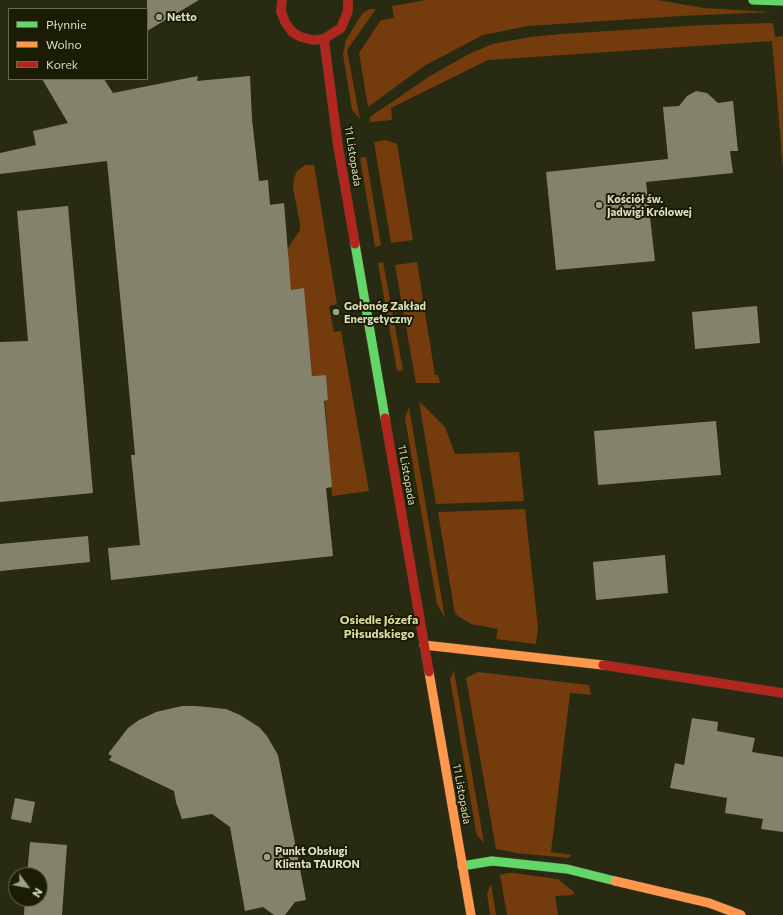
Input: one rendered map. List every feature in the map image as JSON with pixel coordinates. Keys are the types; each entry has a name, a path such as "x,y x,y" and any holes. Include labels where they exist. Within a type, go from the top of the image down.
{"street":[{"path":"282,0 281,12 284,22 292,32 301,37 313,40 324,39 341,28 346,20 348,0"},
{"path":"753,0 783,0"},
{"name":"11 Listopada","path":"324,39 338,146 471,915"},
{"path":"424,645 604,664 783,693"},
{"path":"462,866 492,861 567,869 710,903 741,915"}],"shaded area":[{"path":"426,0 657,0 704,8 771,12 680,16 528,26 483,35 424,66 368,107 359,53 381,20 394,18 392,6"},
{"path":"370,9 376,9 347,50 360,119 352,110 343,54 346,40 358,20 363,13"},
{"path":"773,23 775,37 783,36 783,168 772,41 488,60 391,108 392,120 370,122 370,117 430,76 467,55 492,44 530,37 561,34 704,25"},
{"path":"386,140 397,144 413,240 391,243 374,142"},
{"path":"366,157 381,245 375,247 360,158"},
{"path":"305,165 314,165 337,304 329,306 334,332 341,331 369,491 332,496 325,401 328,400 326,375 312,376 304,289 291,290 287,256 288,248 300,230 293,188 294,178 297,171"},
{"path":"383,262 403,370 397,371 378,263"},
{"path":"417,262 435,375 438,375 440,383 416,383 395,265"},
{"path":"419,401 445,427 455,454 519,452 524,501 436,504"},
{"path":"409,407 445,618 437,604 405,418"},
{"path":"525,509 538,628 536,644 496,639 498,629 471,624 455,614 438,512"},
{"path":"454,671 484,843 477,835 475,826 450,679"},
{"path":"478,672 589,685 591,695 570,693 551,852 572,855 568,858 516,853 496,849 466,678"},
{"path":"507,873 558,879 575,893 572,895 555,896 558,915 507,915 500,875"},
{"path":"491,884 496,915 490,915 487,893"}],"building":[{"path":"147,0 199,0 148,30"},
{"path":"198,76 197,81 250,76 252,119 259,181 268,180 270,205 284,203 291,290 304,288 312,376 326,375 328,400 324,401 332,487 326,488 333,556 111,580 108,548 140,545 131,455 135,455 107,161 0,174 0,153 36,145 33,131 68,123 43,80 105,80 113,93"},
{"path":"696,91 707,93 718,103 733,101 738,151 730,151 733,173 646,182 655,261 556,270 546,172 668,159 663,107 679,106 687,96"},
{"path":"68,206 93,493 0,502 0,342 28,341 17,211"},
{"path":"757,306 760,343 695,349 692,312"},
{"path":"716,421 721,475 598,485 594,431"},
{"path":"88,536 90,562 0,571 0,544"},
{"path":"665,555 668,593 596,600 593,562"},
{"path":"182,706 226,709 240,715 259,727 267,736 278,755 306,900 295,902 285,915 274,915 263,907 245,911 230,827 212,814 182,819 174,791 109,760 112,756 108,754 128,728 139,720 156,712"},
{"path":"692,718 718,722 717,731 755,738 752,752 783,757 783,832 761,829 763,819 725,813 727,798 670,788 675,763 684,765"},
{"path":"15,798 35,802 31,823 11,819"},
{"path":"30,842 67,845 62,915 24,915 24,907 48,907 48,867 28,867"}],"traffic: fast":[{"path":"753,0 783,1"},
{"path":"355,244 385,418"},
{"path":"462,866 492,861 567,869 615,881"}],"traffic: slow":[{"path":"424,645 603,665"},
{"path":"429,672 471,915"},
{"path":"615,881 709,903 741,915"}],"traffic: jam":[{"path":"282,0 281,11 285,22 292,32 301,37 313,40 324,39 341,28 348,11 348,0"},
{"path":"324,39 338,146 355,244"},
{"path":"385,418 429,672"},
{"path":"603,665 783,693"}],"place":[{"name":"Netto","path":"159,17"},
{"name":"Kościół św. Jadwigi Królowej","path":"599,205"},
{"name":"Gołonóg Zakład Energetyczny","path":"336,312"},
{"name":"Punkt Obsługi Klienta TAURON","path":"267,857"}],"district":[{"name":"Osiedle Józefa Piłsudskiego","path":"379,627"}]}
